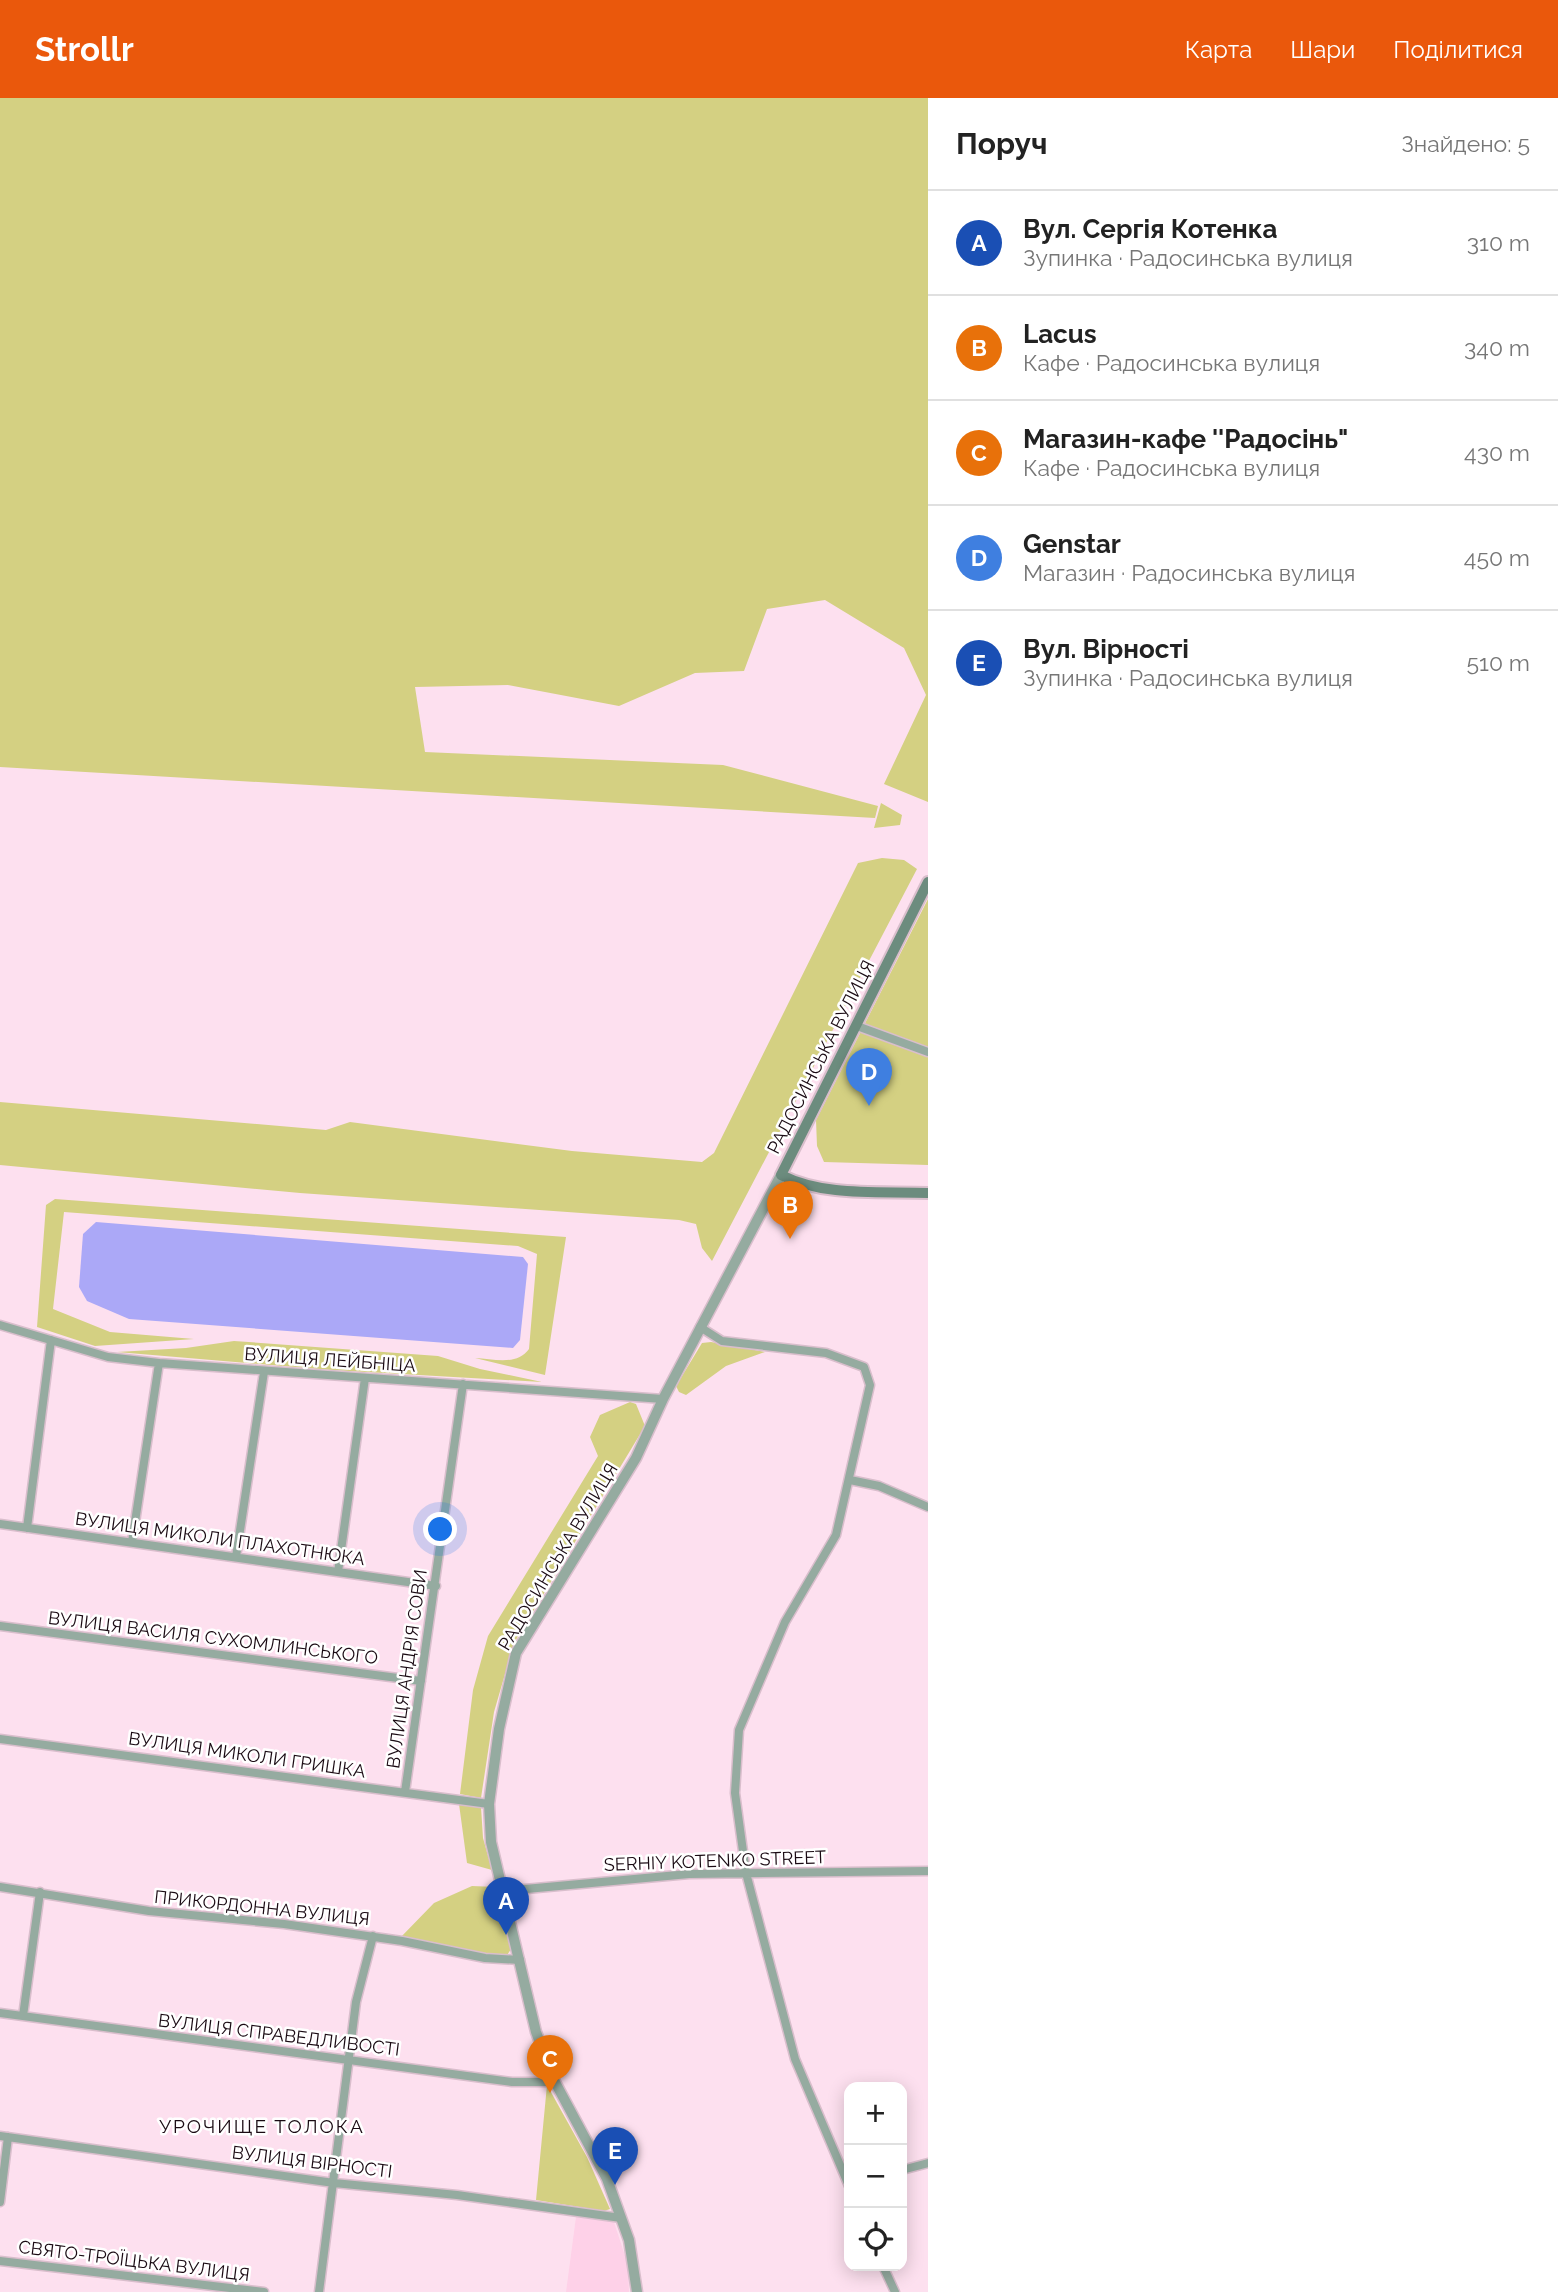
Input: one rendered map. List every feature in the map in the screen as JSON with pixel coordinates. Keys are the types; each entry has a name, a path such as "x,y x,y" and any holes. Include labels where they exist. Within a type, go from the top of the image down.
{"main road":[{"name":"РАДОСИНСЬКА ВУЛИЦЯ","path":"781,1175 928,882"},
{"path":"781,1175 799,1184 825,1189 928,1193"}],"street":[{"path":"857,1026 928,1052"},
{"name":"РАДОСИНСЬКА ВУЛИЦЯ","path":"637,2292 629,2240 607,2179 555,2082 536,2032 491,1842 489,1804 499,1729 516,1653 636,1458 663,1399 781,1175"},
{"name":"ВУЛИЦЯ ЛЕЙБНІЦА","path":"0,1325 108,1357 159,1363 663,1399"},
{"path":"700,1327 722,1341 826,1353 864,1367 870,1385 836,1535 785,1622 739,1730 734,1793 747,1872 795,2059 844,2172"},
{"path":"27,1528 51,1340"},
{"path":"132,1542 159,1363"},
{"path":"236,1557 264,1372"},
{"path":"338,1572 365,1378"},
{"name":"ВУЛИЦЯ АНДРІЯ СОВИ","path":"405,1792 463,1384"},
{"path":"850,1480 879,1486 928,1507"},
{"name":"ВУЛИЦЯ МИКОЛИ ПЛАХОТНЮКА","path":"0,1524 436,1586"},
{"name":"ВУЛИЦЯ ВАСИЛЯ СУХОМЛИНСЬКОГО","path":"0,1626 421,1681"},
{"name":"ВУЛИЦЯ МИКОЛИ ГРИШКА","path":"0,1739 489,1804"},
{"name":"SERHIY KOTENKO STREET","path":"504,1891 645,1877 747,1872 928,1871"},
{"name":"ПРИКОРДОННА ВУЛИЦЯ","path":"0,1887 149,1911 373,1936 472,1956 520,1960"},
{"path":"23,2016 40,1892"},
{"path":"319,2292 356,2002 373,1936"},
{"name":"ВУЛИЦЯ СПРАВЕДЛИВОСТІ","path":"0,2013 512,2082 555,2082"},
{"path":"0,2202 4,2137"},
{"name":"ВУЛИЦЯ ВІРНОСТІ","path":"4,2137 334,2183 457,2195 621,2218"},
{"path":"907,2169 928,2163"},
{"name":"СВЯТО-ТРОЇЦЬКА ВУЛИЦЯ","path":"0,2260 264,2292"},
{"path":"886,2271 895,2292"}],"shaded area":[{"path":"0,98 928,98 928,802 884,784 926,695 904,648 825,600 767,609 744,671 695,673 619,706 508,685 415,687 425,752 723,765 878,806 875,818 0,767"},
{"path":"881,803 902,815 900,825 874,828"},
{"path":"882,858 904,860 917,869 712,1261 702,1248 696,1224 679,1220 300,1193 0,1165 0,1102 326,1130 350,1122 572,1151 702,1162 714,1153 858,863"},
{"path":"928,899 928,1165 824,1162 817,1146 816,1120"},
{"path":"55,1199 566,1237 545,1375 475,1358 512,1360 529,1349 537,1254 518,1246 64,1212 53,1309 110,1332 194,1339 95,1346 37,1327 46,1205"},
{"path":"96,1222 523,1257 528,1264 520,1340 513,1348 129,1319 87,1301 79,1287 83,1234"},
{"path":"234,1341 438,1356 480,1369 542,1382 332,1370 117,1352 186,1348"},
{"path":"711,1342 765,1352 726,1366 686,1395 679,1392 676,1386 702,1343"},
{"path":"630,1402 636,1404 645,1426 514,1643 494,1712 481,1798 460,1794 473,1690 488,1636 598,1456 590,1437 600,1415"},
{"path":"459,1804 481,1807 483,1838 492,1870 467,1863"},
{"path":"472,1886 496,1887 511,1949 506,1957 498,1958 400,1938 434,1903"},
{"path":"547,2085 587,2157 610,2209 604,2211 536,2200"},
{"path":"576,2217 614,2222 628,2265 629,2292 566,2292"}],"place":[{"name":"Genstar","path":"869,1106"},
{"name":"Lacus","path":"790,1239"},
{"name":"Вул. Сергія Котенка","path":"506,1935"},
{"name":"Магазин-кафе ''Радосінь\"","path":"550,2093"},
{"name":"Вул. Вірності","path":"615,2185"}],"district":[{"name":"УРОЧИЩЕ ТОЛОКА","path":"262,2126"}]}
